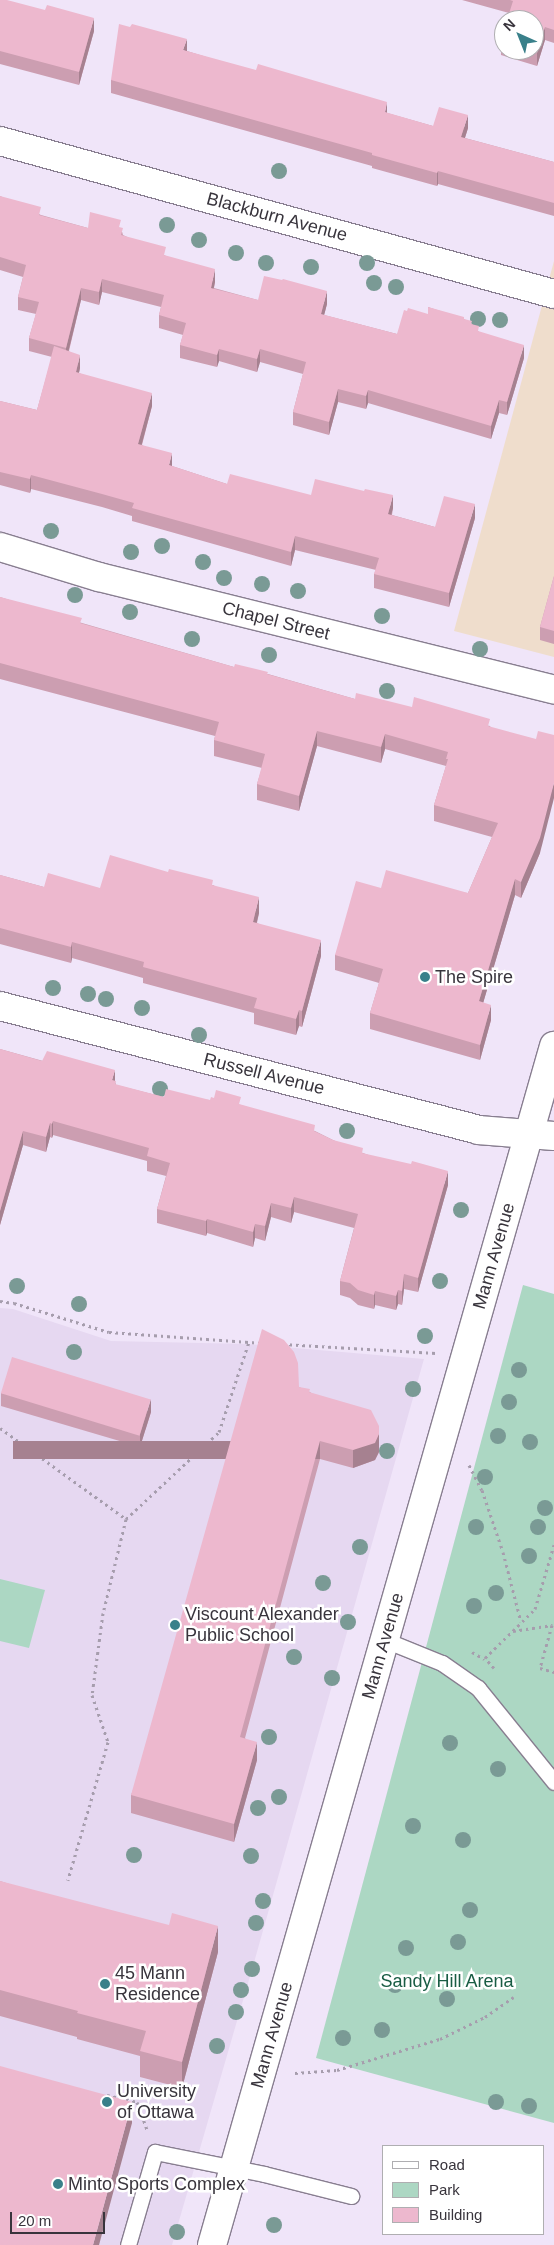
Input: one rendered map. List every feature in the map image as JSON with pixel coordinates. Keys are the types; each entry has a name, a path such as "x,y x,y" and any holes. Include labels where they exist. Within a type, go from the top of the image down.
{"street":[{"name":"Blackburn Avenue","path":"0,141 554,294"},
{"name":"Chapel Street","path":"0,547 99,578 554,690"},
{"name":"Russell Avenue","path":"0,1006 478,1130 541,1135"},
{"name":"Mann Avenue","path":"212,2245 466,1356 541,1135 554,1046"}],"lane":[{"path":"385,1640 442,1663 478,1688 554,1782"},
{"path":"128,2245 155,2152 234,2167 351,2196"}],"path":[{"path":"0,1301 14,1302 109,1332 269,1343"},
{"path":"68,1880 108,1742 92,1695 103,1613 126,1519 219,1432 249,1342"},
{"path":"279,1344 466,1356"},
{"path":"0,1428 126,1519"},
{"path":"469,1465 482,1490 500,1543 521,1623"},
{"path":"497,1672 486,1658 535,1609 554,1545"},
{"path":"512,1631 553,1625 540,1668 554,1672"},
{"path":"294,2073 337,2070 440,2039 485,2017 514,1997"},
{"path":"100,2093 137,2102 155,2152"}],"shaded area":[{"path":"554,261 554,657 454,631"},
{"name":"Viscount Alexander Public School","path":"0,1308 13,1309 111,1341 247,1344 424,1359 255,1959 172,2245 0,2245"}],"green space":[{"name":"Sandy Hill Arena","path":"523,1285 554,1294 554,2123 316,2058"},
{"path":"0,1579 45,1590 29,1648 0,1641"}],"building":[{"path":"0,0 7,0 45,10 47,5 94,18 79,72 0,51"},
{"path":"510,0 554,0 554,30 545,27 544,30 544,10 510,10 513,1"},
{"path":"119,24 130,27 132,24 187,39 183,50 256,70 258,64 387,102 385,112 433,126 439,107 468,115 461,137 554,162 554,203 372,155 372,153 111,80"},
{"path":"0,196 41,207 39,215 88,228 90,212 121,220 119,227 123,228 121,235 166,247 164,255 215,269 211,288 258,300 264,276 283,279 327,291 321,314 397,334 404,310 407,311 408,308 428,314 428,307 464,317 464,319 472,321 471,324 479,326 478,331 524,345 507,402 499,400 491,426 368,390 366,396 338,389 329,422 293,412 306,362 260,349 257,359 219,349 217,355 180,345 186,323 159,315 164,295 102,279 99,292 81,288 66,348 29,338 39,302 18,297 26,265 0,257"},
{"path":"54,346 80,355 76,372 152,393 138,444 172,453 169,465 227,484 230,474 311,495 315,479 364,491 365,489 393,495 388,514 435,527 444,496 475,504 449,593 374,574 379,558 295,536 291,552 132,508 134,503 102,494 31,475 30,479 0,472 0,401 37,410"},
{"path":"554,576 554,631 540,627"},
{"path":"0,597 82,618 80,623 234,667 235,664 268,672 267,674 355,699 356,693 412,707 414,697 490,719 488,726 536,739 538,731 554,735 554,783 540,838 521,882 515,879 479,1001 491,1005 480,1045 370,1013 383,969 335,955 356,881 381,888 386,870 468,893 498,823 434,805 448,759 446,759 448,752 385,734 381,747 317,731 299,796 257,784 265,754 214,740 219,722 0,663"},
{"path":"110,855 168,872 169,869 213,880 212,885 259,897 253,922 321,940 302,1011 299,1010 296,1019 254,1008 257,998 143,967 144,962 72,942 71,947 0,928 0,875 44,887 48,873 100,888"},
{"path":"0,1049 42,1061 47,1051 115,1070 112,1080 116,1081 115,1084 164,1097 166,1089 210,1100 211,1097 214,1098 216,1090 241,1097 239,1104 315,1125 314,1131 333,1140 363,1148 362,1153 411,1164 412,1161 448,1171 418,1278 404,1274 402,1291 398,1290 396,1296 375,1291 374,1295 358,1290 350,1283 340,1281 358,1214 294,1197 291,1208 271,1203 265,1226 255,1224 253,1232 207,1219 206,1221 157,1209 170,1163 147,1156 149,1148 53,1121 52,1124 50,1123 46,1137 23,1131 0,1211"},
{"path":"262,1329 284,1340 294,1352 298,1363 299,1387 310,1389 309,1392 371,1410 379,1426 379,1434 375,1443 353,1450 320,1441 240,1737 257,1742 234,1824 131,1795"},
{"path":"12,1357 151,1399 140,1436 1,1393"},
{"name":"45 Mann Residence","path":"0,1881 169,1925 172,1913 218,1926 182,2062 140,2051 146,2031 0,1990"},
{"name":"Minto Sports Complex","path":"0,2066 132,2102 93,2245 0,2245"}],"place":[{"name":"The Spire","path":"425,977"},
{"name":"Viscount Alexander Public School","path":"175,1625"},
{"name":"45 Mann Residence","path":"105,1984"},
{"name":"University of Ottawa","path":"107,2102"},
{"name":"Minto Sports Complex","path":"58,2184"}]}
